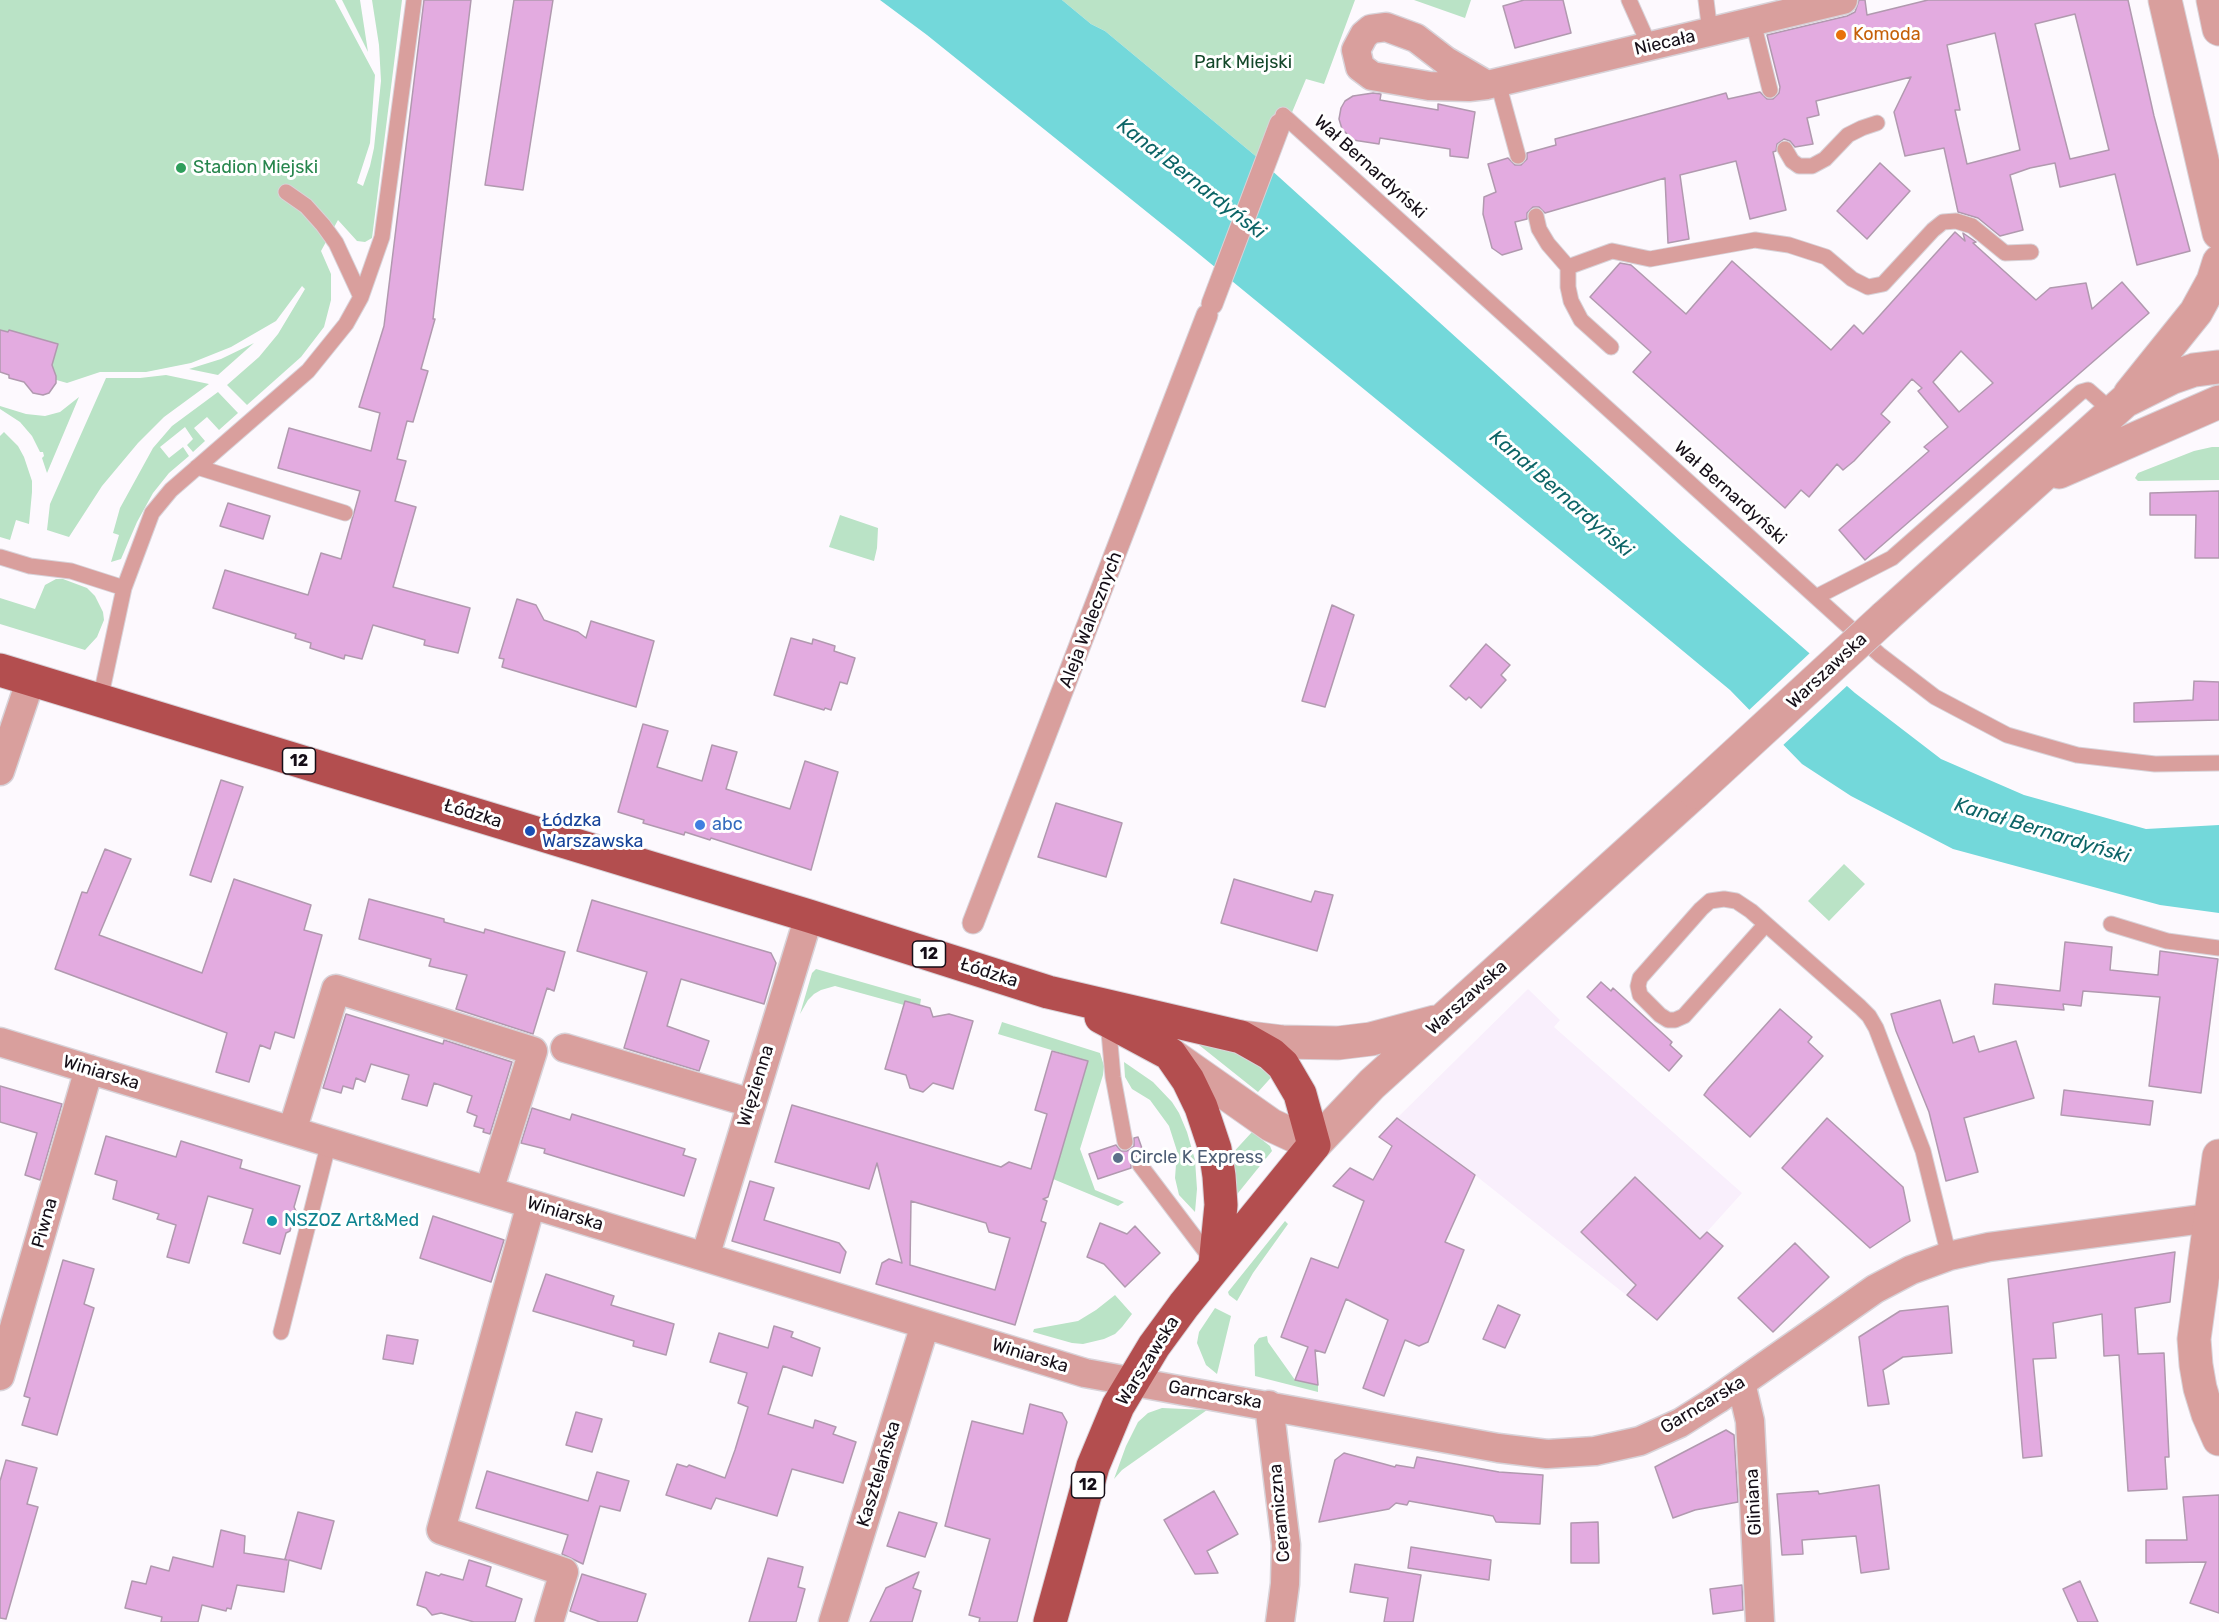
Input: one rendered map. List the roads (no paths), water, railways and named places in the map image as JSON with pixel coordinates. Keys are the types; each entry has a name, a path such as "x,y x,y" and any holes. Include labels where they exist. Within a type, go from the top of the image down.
{"main road":[{"name":"Łódzka","path":"0,670 809,916 1048,992 1241,1037"},
{"name":"Łódzka","path":"1048,992 1170,1054"},
{"name":"12","path":"1241,1037 1271,1054 1292,1078 1308,1117 1314,1145"},
{"name":"12","path":"1170,1054 1188,1080 1201,1107 1215,1149 1221,1205 1215,1265"},
{"name":"Warszawska","path":"1050,1622 1094,1466 1106,1431 1132,1381 1184,1305 1314,1145"}],"street":[{"name":"Niecała","path":"1492,84 1710,32 1766,14 1843,0"},
{"path":"2165,0 2219,233"},
{"path":"2212,0 2219,29"},
{"name":"Aleja Walecznych","path":"973,923 1282,119"},
{"path":"2119,406 2196,312 2213,281 2219,262"},
{"name":"Warszawska","path":"1314,1145 1372,1084 1695,792 1986,524 2119,406 2171,378 2194,370 2219,367"},
{"name":"Warszawska","path":"2035,482 2219,402"},
{"path":"0,771 31,679"},
{"name":"Więzienna","path":"705,1257 809,916"},
{"path":"292,1131 336,989 533,1051 489,1191"},
{"path":"1241,1037 1282,1042 1338,1043 1407,1031 1445,1018"},
{"name":"Winiarska","path":"0,1042 925,1325 1085,1372 1132,1381"},
{"path":"565,1048 751,1103"},
{"path":"1170,1054 1271,1125 1314,1145"},
{"name":"Piwna","path":"0,1376 89,1069"},
{"path":"2219,1156 2212,1231 2196,1313 2194,1339 2196,1365 2208,1414 2219,1439"},
{"path":"531,1204 441,1530 564,1572 549,1622"},
{"name":"Garncarska","path":"1132,1381 1498,1448 1547,1454 1595,1451 1640,1441 1680,1423 1875,1289 1911,1270 1949,1256 1989,1247 2212,1231"},
{"name":"Kasztelańska","path":"833,1622 925,1325"},
{"name":"Gliniana","path":"1741,1383 1750,1421 1760,1622"},
{"name":"Ceramiczna","path":"1269,1405 1286,1545 1285,1584 1280,1622"}],"lane":[{"path":"100,700 124,588 152,513 171,490 308,371 346,324 361,297 382,237 414,0"},
{"path":"1629,0 1650,47"},
{"path":"1706,0 1710,32"},
{"path":"1766,14 1770,90"},
{"path":"1492,84 1518,156"},
{"name":"Wał Bernardyński","path":"1282,119 1880,655 1935,697 2007,735 2077,755 2155,764 2219,763"},
{"path":"1785,150 1792,161 1799,166 1812,166 1825,159 1848,135 1877,123"},
{"path":"286,192 306,207 322,225 340,252 361,297"},
{"path":"1536,216 1539,229 1548,244 1568,267 1571,301 1581,320 1611,347"},
{"path":"1568,267 1612,251 1650,259 1755,240 1789,245 1826,257 1852,279 1868,286 1882,284 1943,222 1956,221 1972,226 2005,253 2031,252"},
{"path":"1816,597 1892,558 2081,392 2088,390 2119,406"},
{"path":"197,467 345,513"},
{"path":"0,557 30,566 71,571 124,588"},
{"path":"1766,924 1684,1016 1676,1020 1668,1020 1640,995 1638,986 1640,978 1710,901 1724,899 1736,901 1766,924 1864,1011 1876,1028 1923,1151 1949,1256"},
{"path":"2111,924 2167,940 2219,948"},
{"path":"1108,1021 1113,1077 1125,1142"},
{"path":"281,1332 329,1142"},
{"path":"1140,1165 1215,1265"}],"water":[{"name":"Kanał Bernardyński","path":"880,0 1062,0 1091,24 1105,31 1258,158 1683,543 1855,693 1941,759 2024,795 2146,829 2219,825 2219,913 2160,905 1953,849 1851,796 1802,764 1730,690 1642,617 1188,245 927,35"}],"place":[{"name":"Komoda","path":"1841,35"},
{"name":"Stadion Miejski","path":"181,168"},
{"name":"abc","path":"700,825"},
{"name":"Łódzka Warszawska","path":"530,831"},
{"name":"Circle K Express","path":"1118,1158"},
{"name":"NSZOZ Art&Med","path":"272,1221"}],"park label":[{"name":"Park Miejski","path":"1243,63"}]}
